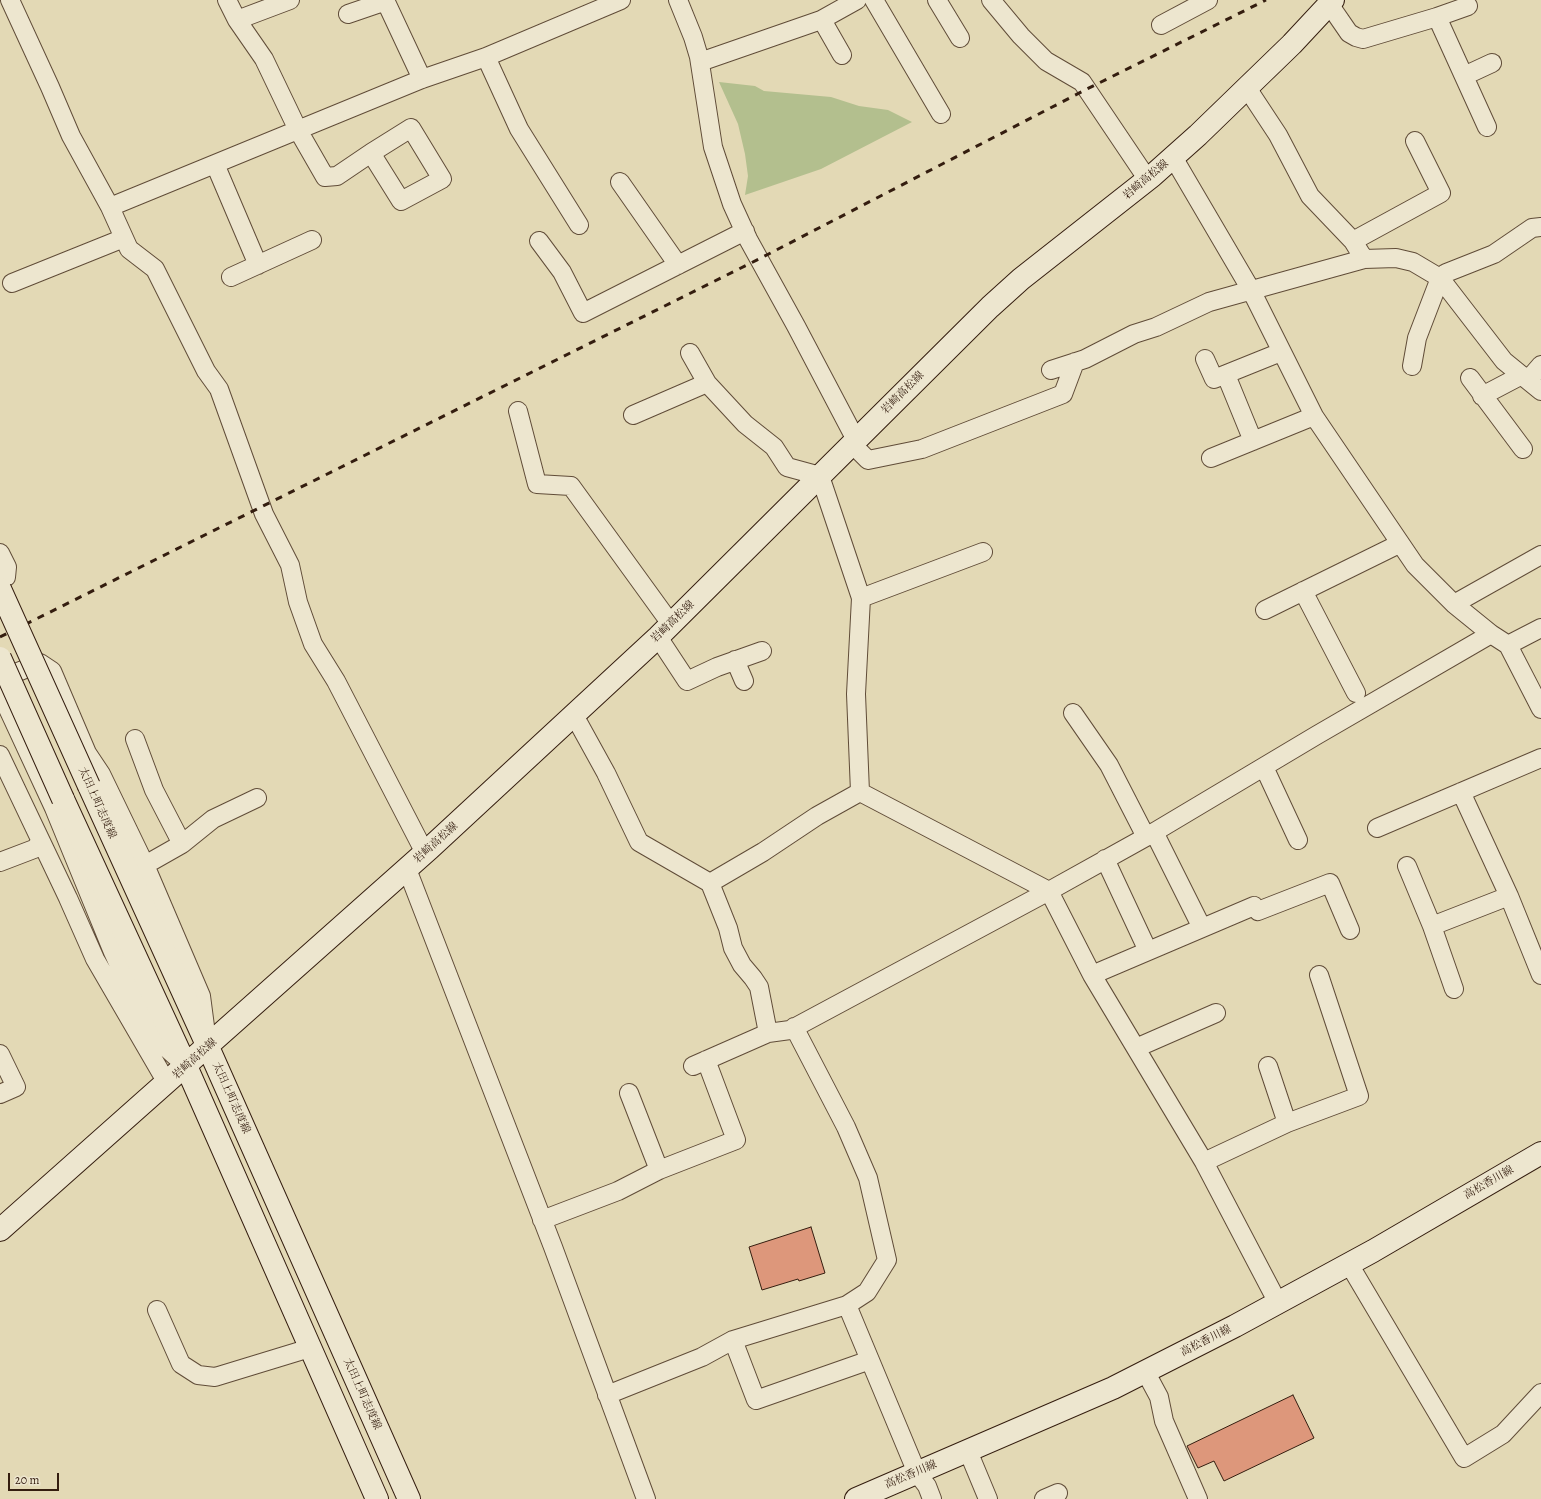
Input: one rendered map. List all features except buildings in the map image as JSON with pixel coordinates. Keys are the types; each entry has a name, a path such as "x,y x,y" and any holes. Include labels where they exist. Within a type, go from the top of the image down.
{"main road":[{"name":"岩崎高松線","path":"3,1223 167,1083 425,853 664,630 990,308 1016,284 1148,180 1247,88 1292,44 1331,2"},
{"name":"太田上町志度線","path":"0,589 208,1047 409,1499"},
{"path":"0,658 186,1066 377,1499"},
{"name":"高松香川線","path":"856,1499 1113,1388 1278,1303 1349,1264 1541,1153"}],"street":[{"path":"0,2 4,0"},
{"path":"10,0 71,136 110,207 129,249 155,269 206,371 219,389 264,514 290,565 298,602 313,644 336,682 425,853"},
{"path":"228,0 237,20 264,58 298,130 325,177 337,176 371,153"},
{"path":"237,20 290,0"},
{"path":"110,207 422,79 486,57 621,0"},
{"path":"678,0 693,37 700,62 713,147 732,204 744,231 854,442 868,460 922,448 1063,394 1075,362"},
{"path":"700,62 822,20 857,0"},
{"path":"874,0 941,114"},
{"path":"937,0 960,38"},
{"path":"991,0 1021,36 1046,61 1082,82 1148,180"},
{"path":"1161,25 1208,0"},
{"path":"348,14 386,1 422,79"},
{"path":"1331,2 1349,33 1356,38 1364,39 1468,6"},
{"path":"1437,17 1487,127"},
{"path":"822,20 842,55"},
{"path":"486,57 519,128 579,225"},
{"path":"1464,76 1492,63"},
{"path":"1247,88 1278,135 1310,196 1353,240 1364,259"},
{"path":"1353,240 1441,193 1415,141"},
{"path":"1173,157 1251,290 1314,416 1399,544 1415,565 1454,604 1491,634 1508,645 1541,709"},
{"path":"215,164 258,264"},
{"path":"620,182 678,265"},
{"path":"1412,366 1417,338 1440,278 1446,273 1494,254 1532,228 1541,227"},
{"path":"539,241 562,272 583,313 744,231"},
{"path":"12,283 124,238"},
{"path":"231,277 312,240"},
{"path":"1051,370 1085,359 1134,334 1156,326 1209,302 1364,259 1396,258 1413,262 1440,278 1504,361 1530,382"},
{"path":"1205,359 1214,379 1281,352"},
{"path":"690,353 707,383 745,424 774,447 787,467 820,476 861,598 856,694 860,792"},
{"path":"1482,396 1530,382 1541,365"},
{"path":"1226,374 1252,441"},
{"path":"1470,378 1523,449"},
{"path":"633,415 707,383"},
{"path":"518,411 537,484 571,486 664,630 687,681 717,667 762,651"},
{"path":"1211,458 1314,416"},
{"path":"1265,610 1399,544"},
{"path":"861,598 983,552"},
{"path":"0,553 7,567 6,577 0,580"},
{"path":"1454,604 1541,555"},
{"path":"1303,591 1356,693"},
{"path":"1508,645 1541,628"},
{"path":"542,1220 618,1191 659,1170 736,1140 699,1063 768,1033 790,1030 1049,891 1150,834 1491,634"},
{"path":"735,660 744,681"},
{"path":"186,1066 150,1033 113,952 54,808 3,698 3,678 40,663 52,671 84,754 101,774 145,865 201,996 208,1047"},
{"path":"1073,713 1109,765 1150,834 1202,928"},
{"path":"574,715 606,773 639,842 710,883 728,928 733,948 742,965 754,978 759,987 768,1033"},
{"path":"135,739 154,790 182,844"},
{"path":"0,755 7,787 42,842 95,959 167,1083"},
{"path":"1377,828 1541,758"},
{"path":"1264,767 1298,840"},
{"path":"7,787 32,777"},
{"path":"710,883 763,852 817,816 860,792"},
{"path":"860,792 1049,891 1092,975 1204,1162 1278,1303"},
{"path":"1461,792 1509,896 1541,975"},
{"path":"145,865 182,844 213,819 256,798"},
{"path":"0,862 34,849 42,842"},
{"path":"1105,860 1148,951"},
{"path":"1407,866 1432,926 1454,988"},
{"path":"407,869 542,1220 646,1499"},
{"path":"1092,975 1254,906 1258,911 1330,883 1350,930"},
{"path":"1432,926 1509,896"},
{"path":"1204,1162 1287,1123 1359,1096 1320,975"},
{"path":"1136,1048 1216,1013"},
{"path":"607,1395 702,1357 733,1340 847,1305 867,1292 888,1260 868,1178 846,1127 794,1027"},
{"path":"0,1054 16,1087 0,1094"},
{"path":"1268,1066 1287,1123"},
{"path":"629,1093 659,1170"},
{"path":"1349,1264 1464,1458 1503,1434 1541,1393"},
{"path":"847,1305 917,1473 927,1486 932,1499"},
{"path":"158,1310 181,1364 198,1375 215,1377 310,1348"},
{"path":"733,1340 756,1400 870,1360"},
{"path":"1146,1371 1159,1398 1164,1421 1198,1499"},
{"path":"968,1451 988,1499"}],"green space":[{"path":"719,82 755,86 764,91 831,97 859,106 888,110 912,122 821,169 745,195 748,176 745,154 738,124"}],"railway":[{"path":"0,637 759,259 1087,89 1266,0"}]}
